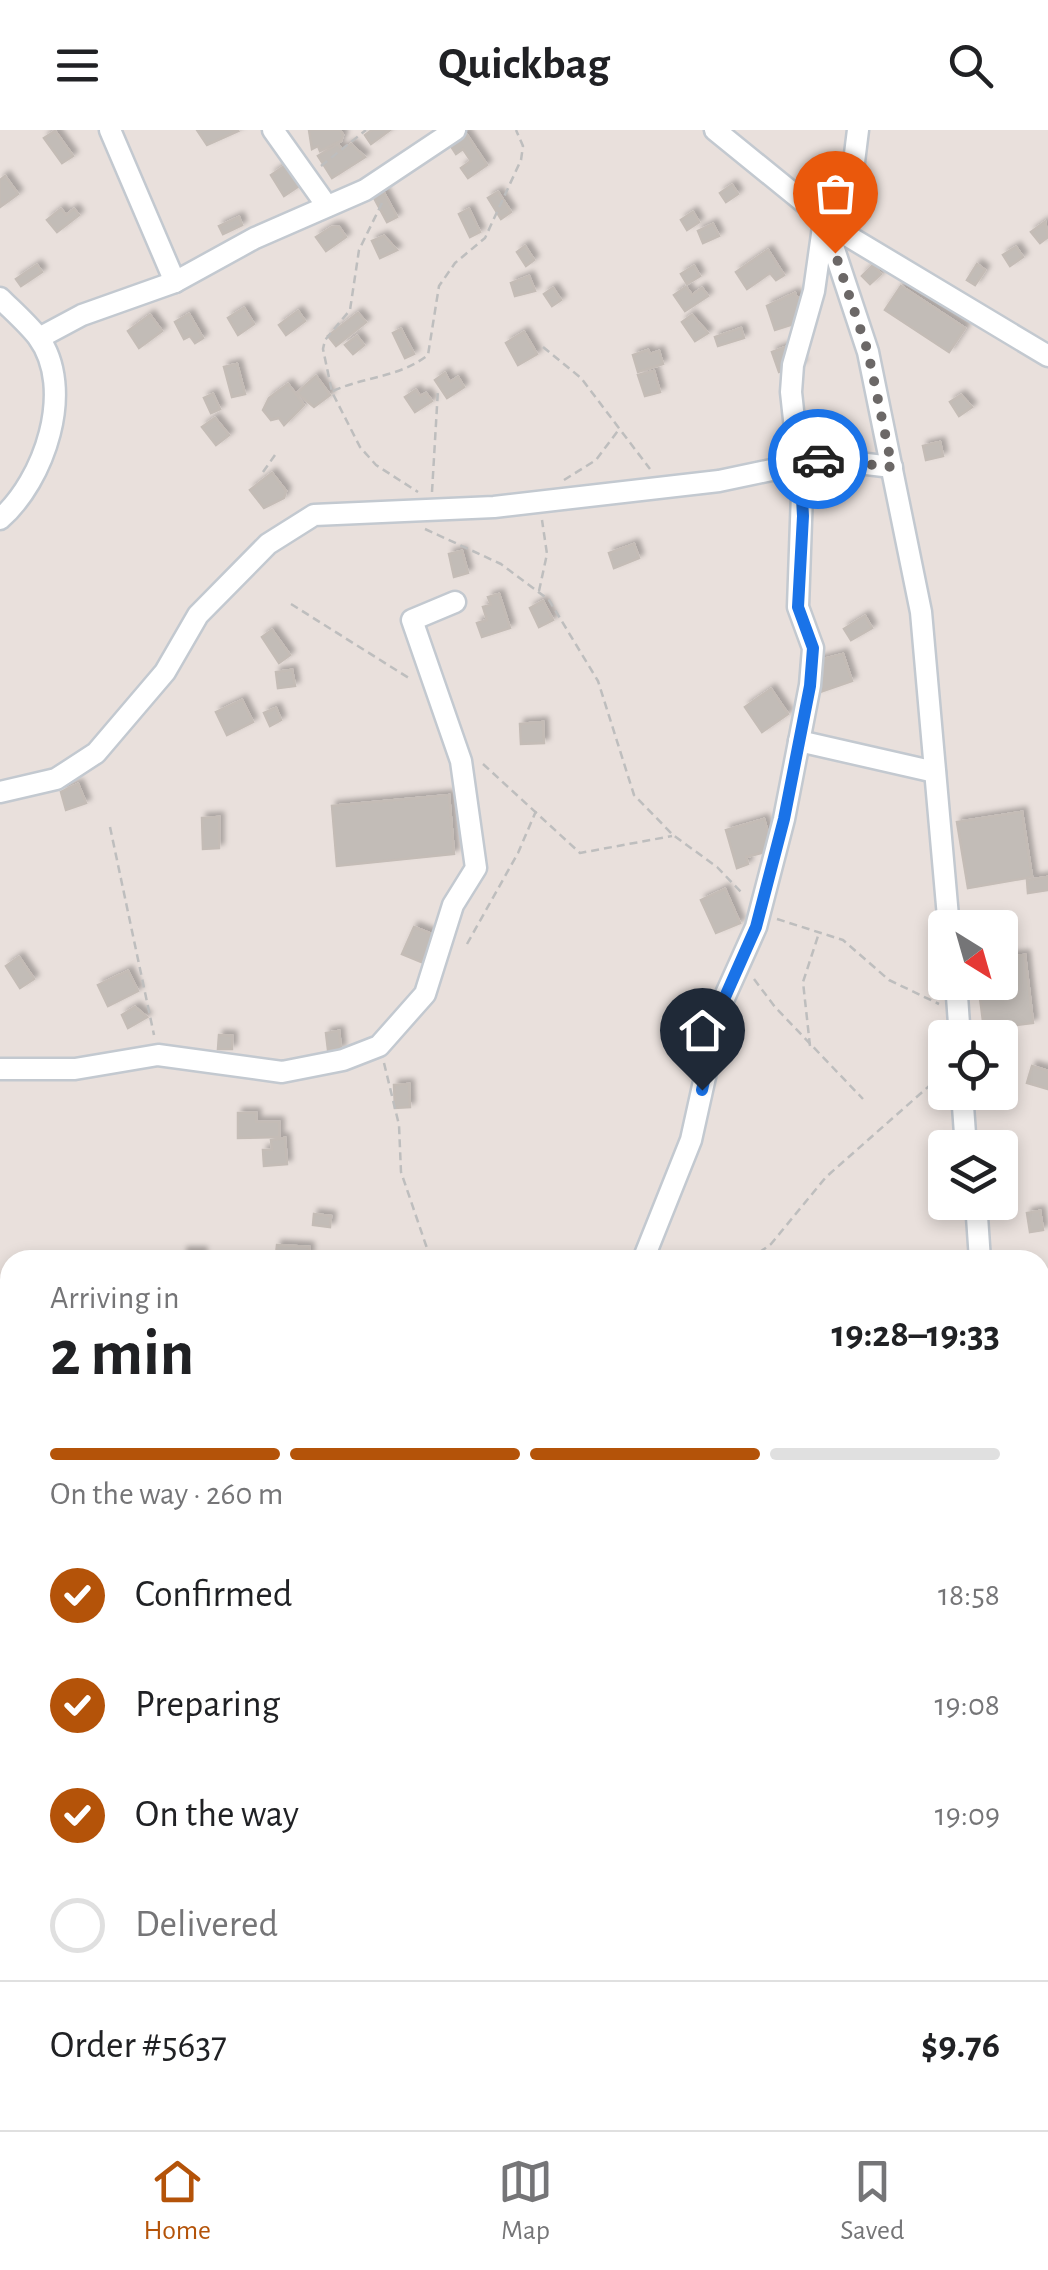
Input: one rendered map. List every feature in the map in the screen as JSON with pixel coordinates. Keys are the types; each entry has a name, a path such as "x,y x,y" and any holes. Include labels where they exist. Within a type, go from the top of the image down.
{"street":[{"path":"273,130 327,206"},
{"path":"39,338 82,314 175,282 255,238 327,206 392,173 455,130"},
{"path":"716,130 824,220 1048,356"},
{"path":"845,234 858,130"},
{"path":"112,131 175,282"},
{"path":"647,1250 691,1140 721,1006 760,911 800,741 813,667 813,648 798,607 803,516 800,463 791,419 792,378 814,292 824,220"},
{"path":"824,220 868,352 921,612 947,910"},
{"path":"0,298 39,338 49,362 54,404 45,450 19,503 0,519"},
{"path":"0,792 56,779 96,753 165,672 198,615 268,544 314,515 533,503 665,488 824,458 892,467"},
{"path":"0,1069 75,1069 158,1055 282,1072 343,1060 379,1046 425,994 453,905 476,868 461,761 412,620 455,602"},
{"path":"800,741 935,772"},
{"path":"977,1220 979,1250"}],"path":[{"path":"313,184 322,163 366,130"},
{"path":"332,392 352,382 406,372 428,355 438,286 455,263 484,238 521,160 523,146 516,130"},
{"path":"392,173 358,250 350,310 325,340 332,392 360,447 376,466 432,499 438,389"},
{"path":"543,348 581,378 665,488"},
{"path":"539,592 547,554 542,518 533,503 596,460 620,428"},
{"path":"262,472 276,455"},
{"path":"414,526 500,564 554,606 570,640 598,681 628,784 640,804 673,836 717,866 760,911 796,928 820,931 861,951 889,980 934,1000 948,1020"},
{"path":"290,604 436,692"},
{"path":"461,761 482,763 580,854 673,836"},
{"path":"467,944 518,854 537,810"},
{"path":"110,826 158,1055"},
{"path":"810,1047 803,982 820,931"},
{"path":"742,961 810,1047 863,1100"},
{"path":"379,1046 398,1125 401,1172 428,1250"},
{"path":"762,1250 826,1177 928,1087"}],"building":[{"path":"197,130 237,130 238,131 207,145"},
{"path":"309,130 340,130 343,135 341,141 320,151 318,146 312,149"},
{"path":"372,130 390,130 371,144 365,135"},
{"path":"55,131 73,156 62,163 44,138"},
{"path":"465,132 487,165 468,178 461,168 471,161 463,149 456,154 449,143"},
{"path":"338,144 342,150 351,144 365,157 332,178 318,156"},
{"path":"292,161 305,182 284,196 271,175"},
{"path":"5,176 18,194 0,207 0,180"},
{"path":"732,185 738,194 726,202 720,193"},
{"path":"383,191 397,217 387,222 373,196"},
{"path":"498,192 511,212 501,219 488,198"},
{"path":"61,209 66,215 74,209 79,215 57,232 47,220"},
{"path":"469,209 480,232 470,237 459,214"},
{"path":"693,212 699,222 687,230 681,220"},
{"path":"239,217 242,225 223,234 219,226"},
{"path":"1045,222 1048,237 1040,243 1031,232"},
{"path":"713,224 719,236 703,243 698,231"},
{"path":"339,227 346,237 326,251 316,237"},
{"path":"384,236 397,250 380,258 372,241"},
{"path":"525,246 534,260 526,266 517,252"},
{"path":"1016,247 1023,257 1010,266 1003,255"},
{"path":"768,250 784,275 776,280 770,273 747,289 736,272"},
{"path":"977,264 985,270 975,285 967,280"},
{"path":"37,265 42,272 21,286 16,279"},
{"path":"873,265 881,274 870,284 862,276"},
{"path":"694,266 700,276 687,284 681,274"},
{"path":"529,276 535,291 515,296 511,283"},
{"path":"901,286 965,328 949,352 885,310"},
{"path":"686,287 692,295 702,288 708,296 685,311 674,295"},
{"path":"553,288 561,300 552,306 544,294"},
{"path":"795,293 797,298 802,297 806,311 797,314 800,322 775,330 767,306"},
{"path":"244,308 254,324 238,335 228,318"},
{"path":"298,311 305,321 286,335 279,325"},
{"path":"358,313 366,322 336,346 328,336"},
{"path":"189,314 203,338 195,343 190,336 184,339 175,322"},
{"path":"150,315 162,331 139,348 128,331"},
{"path":"692,315 708,333 695,341 682,322"},
{"path":"741,328 744,338 718,346 715,337"},
{"path":"401,329 414,354 405,358 393,333"},
{"path":"524,332 537,354 518,365 506,343"},
{"path":"357,336 364,345 353,354 345,345"},
{"path":"786,347 802,364 779,372 772,352"},
{"path":"648,350 650,354 659,351 663,364 638,372 633,355"},
{"path":"237,364 245,394 232,397 224,367"},
{"path":"654,371 660,392 645,396 638,375"},
{"path":"445,373 450,382 458,377 464,387 447,398 435,380"},
{"path":"316,376 330,395 314,407 297,393"},
{"path":"288,384 304,405 284,425 279,418 271,420 263,410 269,398"},
{"path":"416,390 420,396 426,393 432,401 415,412 405,397"},
{"path":"213,394 220,409 211,413 204,398"},
{"path":"961,395 972,407 959,416 950,402"},
{"path":"215,418 229,435 216,445 202,427"},
{"path":"940,442 943,456 926,460 923,446"},
{"path":"272,473 286,491 284,498 264,508 250,490"},
{"path":"634,544 639,558 614,568 609,553"},
{"path":"462,551 468,573 454,577 449,554"},
{"path":"499,594 510,628 482,637 477,623 487,620 483,607 491,605 488,597"},
{"path":"543,601 553,620 539,627 530,608"},
{"path":"865,616 872,628 851,640 844,629"},
{"path":"272,630 290,655 279,663 262,637"},
{"path":"843,654 852,681 817,693 806,682 801,665"},
{"path":"292,670 295,686 278,688 276,672"},
{"path":"771,689 788,714 762,732 745,707"},
{"path":"242,700 253,722 227,735 216,712"},
{"path":"276,708 281,720 270,726 264,713"},
{"path":"543,722 544,743 521,744 520,724"},
{"path":"78,784 86,803 66,810 61,792"},
{"path":"449,795 454,854 337,866 332,806"},
{"path":"1022,812 1032,877 968,888 957,822"},
{"path":"219,817 219,848 203,849 202,818"},
{"path":"764,819 773,850 746,857 748,864 737,868 726,830"},
{"path":"1048,877 1048,890 1028,893 1027,880"},
{"path":"725,889 740,923 716,933 701,900"},
{"path":"414,927 434,935 421,962 402,954"},
{"path":"1025,955 1033,1023 983,1020 980,1000 1018,1000 1018,956"},
{"path":"19,957 34,979 20,988 6,966"},
{"path":"128,971 138,991 108,1006 98,985"},
{"path":"135,1007 147,1017 128,1028 122,1015"},
{"path":"339,1031 341,1049 328,1050 326,1033"},
{"path":"219,1035 232,1036 232,1049 218,1049"},
{"path":"1032,1066 1048,1071 1048,1089 1027,1083"},
{"path":"409,1084 410,1107 395,1108 394,1085"},
{"path":"238,1113 256,1113 256,1122 279,1122 279,1137 238,1138"},
{"path":"285,1138 287,1164 264,1166 263,1150 272,1150 271,1140"},
{"path":"1040,1211 1043,1230 1030,1232 1027,1213"},
{"path":"314,1214 331,1216 330,1227 313,1225"},
{"path":"277,1245 309,1247 309,1250 276,1250"}],"way so far":[{"path":"818,459 892,467 868,352 835,253"}],"route":[{"path":"702,1090 721,1006 756,927 784,819 803,722 813,648 798,607 803,516 800,463 818,459"}]}
